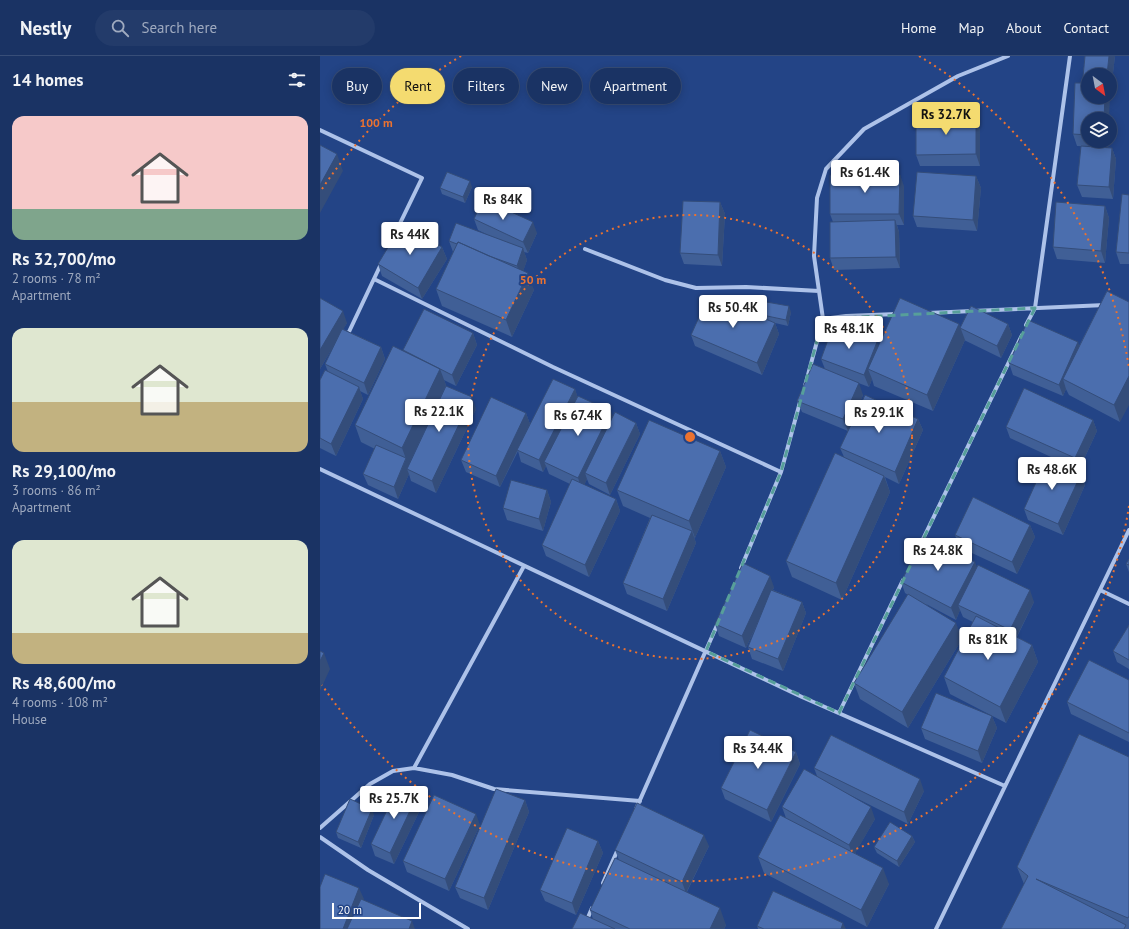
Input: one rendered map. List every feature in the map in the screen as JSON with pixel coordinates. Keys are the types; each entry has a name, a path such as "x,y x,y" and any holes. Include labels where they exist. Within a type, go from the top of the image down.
{"street":[{"path":"804,388 823,319 814,256 817,198 826,169 864,129 958,76 1008,56"},
{"path":"921,542 1035,308 1070,56"},
{"path":"320,130 422,178 387,250"},
{"path":"585,249 665,280 696,288 746,287 819,291"},
{"path":"344,343 384,258"},
{"path":"374,279 553,367 781,472"},
{"path":"925,313 1113,305"},
{"path":"823,319 846,316 901,314"},
{"path":"739,572 781,472 802,396"},
{"path":"320,469 839,713 1005,786"},
{"path":"936,929 1129,530"},
{"path":"414,768 524,566"},
{"path":"839,713 904,578"},
{"path":"1100,590 1129,604"},
{"path":"633,816 721,616"},
{"path":"320,828 370,784 393,771 414,768 452,775 494,789 640,801"},
{"path":"320,837 368,870 468,929"},
{"path":"602,886 621,844"},
{"path":"583,929 595,901"}],"highlighted area":[{"path":"1035,308 839,713 706,651 781,472 823,319"}],"building":[{"path":"1085,56 1109,56 1108,68 1084,68"},
{"path":"1075,83 1081,83 1081,104 1105,104 1104,112 1081,112 1081,135 1073,134"},
{"path":"976,116 976,154 916,155 916,117"},
{"path":"320,145 337,154 320,185"},
{"path":"1081,146 1081,148 1112,148 1109,187 1077,185"},
{"path":"447,172 470,181 463,197 440,188"},
{"path":"917,172 976,176 973,220 913,216"},
{"path":"830,175 900,175 899,214 830,214"},
{"path":"1122,194 1129,195 1129,253 1116,252"},
{"path":"483,199 533,222 523,242 474,219"},
{"path":"683,201 720,202 718,255 680,253"},
{"path":"1056,202 1105,206 1101,251 1053,247"},
{"path":"895,220 896,257 830,258 830,222"},
{"path":"456,223 523,248 517,266 489,256 458,242 457,244 449,241"},
{"path":"402,224 442,247 418,288 378,264"},
{"path":"458,242 528,273 506,320 436,289"},
{"path":"1107,291 1129,302 1129,376 1114,405 1063,379"},
{"path":"709,295 775,323 757,363 691,335"},
{"path":"320,298 343,311 320,350"},
{"path":"900,298 959,324 927,395 868,369"},
{"path":"755,300 789,306 786,320 753,313"},
{"path":"971,306 1008,324 997,346 960,328"},
{"path":"424,309 473,333 452,375 403,350"},
{"path":"1028,320 1078,342 1059,385 1009,363"},
{"path":"833,326 877,342 864,375 821,359"},
{"path":"342,329 381,347 364,383 325,364"},
{"path":"393,346 440,369 402,448 355,425"},
{"path":"813,364 859,383 843,419 797,401"},
{"path":"325,370 359,387 331,444 320,438 320,380"},
{"path":"553,379 575,389 539,460 517,450"},
{"path":"446,386 472,397 432,481 407,469"},
{"path":"1024,388 1093,420 1075,458 1006,427"},
{"path":"865,395 918,419 895,472 840,448"},
{"path":"578,396 611,411 578,478 544,462"},
{"path":"491,397 526,413 496,476 461,460"},
{"path":"615,412 636,423 606,483 585,473"},
{"path":"649,420 720,451 689,521 617,490"},
{"path":"376,445 406,458 394,487 363,474"},
{"path":"835,453 884,476 836,583 786,561"},
{"path":"1047,458 1081,474 1058,524 1024,509"},
{"path":"572,479 616,499 585,565 542,545"},
{"path":"511,480 547,490 539,519 503,508"},
{"path":"973,497 1030,525 1012,562 955,535"},
{"path":"652,515 692,531 663,599 623,583"},
{"path":"924,536 975,562 951,608 901,582"},
{"path":"743,563 770,576 742,636 715,624"},
{"path":"978,565 1030,590 1010,630 958,605"},
{"path":"771,590 802,602 778,659 748,647"},
{"path":"908,594 956,623 902,712 854,683"},
{"path":"976,616 1032,645 1000,707 944,677"},
{"path":"1129,625 1129,660 1113,651"},
{"path":"320,651 324,653 320,661"},
{"path":"1089,660 1129,680 1129,733 1067,702"},
{"path":"936,693 992,716 978,751 921,728"},
{"path":"750,730 796,752 767,810 721,788"},
{"path":"1079,734 1129,757 1129,916 1128,918 1036,879 1126,925 1124,929 1001,929 1028,876 1017,867"},
{"path":"831,735 920,779 904,812 814,768"},
{"path":"804,769 871,807 849,845 782,807"},
{"path":"398,787 417,796 390,853 371,844"},
{"path":"496,789 525,800 484,898 455,887"},
{"path":"434,795 476,814 445,879 403,861"},
{"path":"350,799 372,809 358,842 336,832"},
{"path":"637,803 704,835 682,882 615,850"},
{"path":"780,815 883,868 861,910 758,857"},
{"path":"890,822 912,836 897,861 874,847"},
{"path":"567,828 598,841 572,903 540,890"},
{"path":"615,858 720,908 710,929 630,929 590,910"},
{"path":"325,874 359,888 343,929 320,929 320,887"},
{"path":"773,891 843,923 841,929 764,929 757,926"},
{"path":"361,899 412,921 409,929 347,929"},
{"path":"580,913 615,929 572,929"}]}
